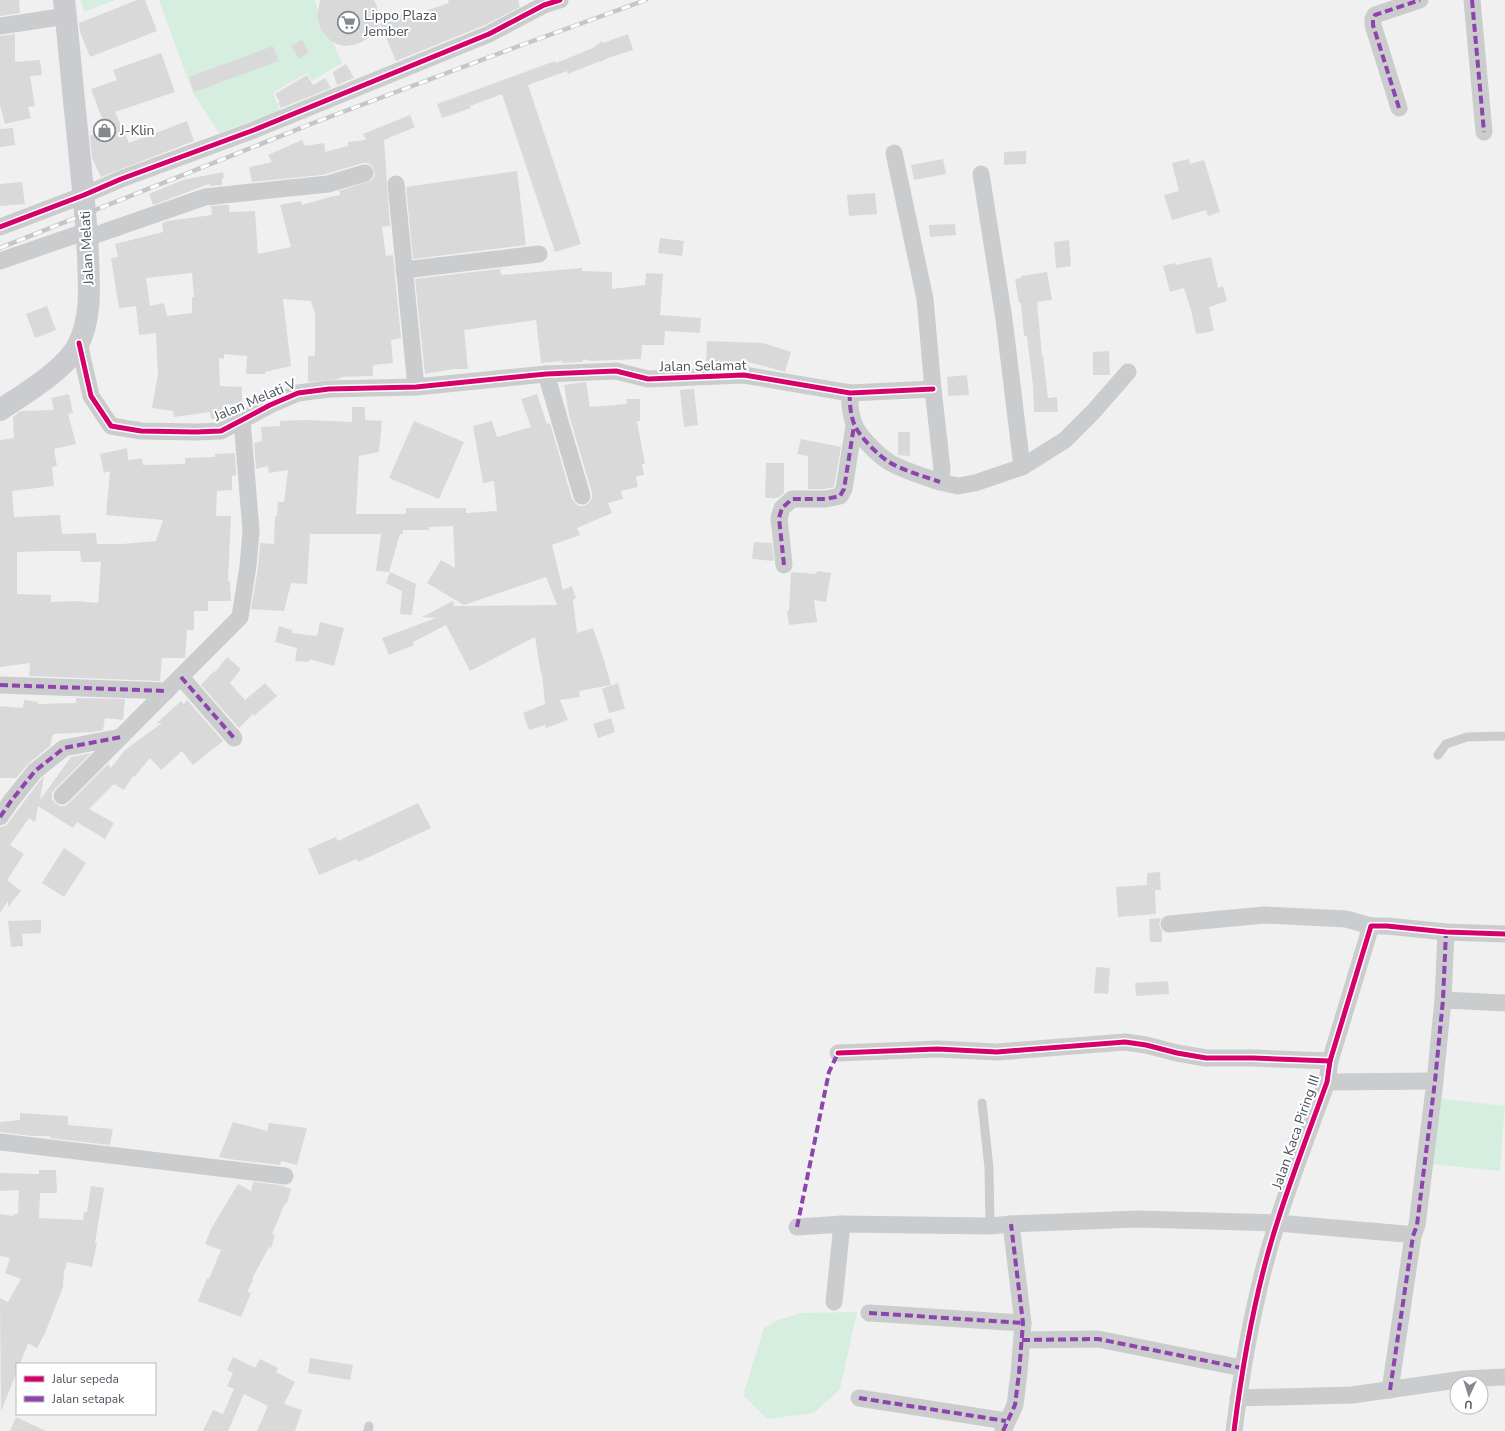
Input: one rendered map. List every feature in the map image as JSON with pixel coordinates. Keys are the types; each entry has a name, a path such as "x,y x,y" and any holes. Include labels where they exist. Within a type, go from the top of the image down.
{"main road":[{"name":"Jalan Melati","path":"0,410 60,367 74,353 79,343 88,314 89,286 87,234 65,8"}],"street":[{"path":"0,227 84,196 121,179 254,130 482,37 544,5 560,0"},
{"path":"1399,108 1373,25 1373,19 1375,14 1420,0"},
{"path":"1472,0 1476,26 1484,132"},
{"path":"0,26 65,8"},
{"path":"894,153 924,299 942,469 940,482"},
{"path":"0,261 205,197 328,184 365,173"},
{"path":"981,174 1004,319 1022,467"},
{"path":"396,184 416,388"},
{"path":"404,270 539,254"},
{"name":"Jalan Melati V","path":"79,343 91,396 111,426 141,431 221,431 270,405 298,393 329,389 416,388 546,374"},
{"name":"Jalan Selamat","path":"546,374 616,371 648,379 744,375 850,393 933,389"},
{"path":"854,426 874,450 889,462 905,470 940,482 958,486 975,483 1022,467 1065,440 1093,412 1128,372"},
{"path":"546,374 582,496"},
{"path":"784,565 779,518 782,508 792,499 826,499 840,496 844,489 854,426 849,401 850,393"},
{"path":"62,796 240,617 248,566 251,531 242,420"},
{"path":"181,677 234,738"},
{"path":"0,685 167,691"},
{"path":"0,817 35,771 64,748 121,737"},
{"path":"1169,924 1264,915 1346,919 1371,926 1387,926 1446,932 1505,934"},
{"name":"Jalan Kaca Piring III","path":"1234,1431 1242,1368 1251,1319 1277,1223 1327,1082 1330,1061 1371,926"},
{"path":"1390,1390 1413,1236 1417,1225 1435,1082 1443,1000 1446,932"},
{"path":"1443,1000 1505,1004"},
{"path":"838,1053 937,1049 997,1052 1125,1042 1206,1058 1330,1061"},
{"path":"1327,1082 1435,1082"},
{"path":"0,1142 286,1176"},
{"path":"797,1227 842,1224 990,1226 1138,1219 1277,1223 1405,1234 1413,1236"},
{"path":"834,1302 842,1224"},
{"path":"859,1398 1004,1426 1014,1405 1023,1323 1011,1224"},
{"path":"869,1313 1023,1323"},
{"path":"1022,1340 1098,1339 1242,1368"},
{"path":"1238,1398 1352,1395 1464,1379 1505,1378"}],"lane":[{"path":"1438,755 1446,744 1467,737 1505,736"},
{"path":"982,1102 989,1168 990,1226"}],"green space":[{"path":"81,0 115,0 84,12"},
{"path":"159,0 314,0 318,9 317,17 321,30 333,42 342,63 312,81 307,73 273,93 280,111 219,133 193,93"},
{"path":"1437,1098 1505,1106 1500,1171 1430,1164"},
{"path":"857,1312 840,1389 814,1413 767,1419 743,1395 764,1328 778,1320 801,1313"}],"building":[{"path":"0,0 19,0 20,13 0,16"},
{"path":"137,0 145,0 157,31 90,57 80,32 79,23"},
{"name":"Lippo Plaza Jember","path":"320,0 374,0 377,6 380,29 362,42 354,45 344,46 337,44 331,41 321,30 317,17"},
{"path":"448,0 518,0 520,7 485,25 396,61 380,24 414,9 416,14 449,3"},
{"path":"15,34 15,62 40,60 42,75 30,76 35,106 28,107 31,118 5,124 0,105 0,36"},
{"path":"628,34 633,50 568,74 567,71 528,85 581,244 555,252 502,94 470,106 471,108 442,118 437,104 555,61 556,63 593,48 602,41 603,43"},
{"path":"302,40 309,52 299,59 291,46"},
{"path":"273,46 279,61 194,92 189,77"},
{"path":"161,53 175,92 115,112 129,143 187,121 194,141 101,177 92,158 90,136 106,129 91,89 117,80 113,70"},
{"path":"346,64 354,78 337,85 333,72"},
{"path":"307,75 313,85 325,78 331,88 281,108 278,103 280,102 275,94"},
{"path":"410,115 415,127 384,140 390,226 382,227 386,256 393,255 401,338 391,340 393,363 373,365 373,376 340,377 340,379 308,382 308,356 315,356 315,314 311,301 283,299 291,366 265,372 265,374 246,374 247,356 224,354 224,359 219,358 220,386 242,387 242,405 227,404 228,416 223,419 211,419 210,412 174,417 173,411 152,408 158,374 156,333 139,335 136,306 119,308 111,258 118,257 115,244 163,232 162,223 167,221 212,215 211,206 229,205 229,212 255,211 258,254 291,247 280,205 301,201 302,205 340,195 339,191 372,180 375,175 372,166 368,163 363,163 322,175 252,182 249,167 272,162 268,155 302,140 305,146 324,143 325,152 348,146 348,142 366,140 363,134","holes":["192,273 194,297 192,297 192,313 167,316 164,303 150,306 146,278"]},
{"path":"13,128 15,145 0,147 0,129"},
{"path":"1026,151 1026,164 1004,165 1004,152"},
{"path":"943,159 946,174 914,180 911,165"},
{"path":"1189,159 1190,164 1204,160 1220,212 1208,216 1206,210 1172,220 1164,195 1179,191 1172,163"},
{"path":"517,171 526,245 413,259 406,187"},
{"path":"223,172 224,178 222,178 222,185 210,186 209,184 153,205 149,194 183,180"},
{"path":"22,182 25,204 0,206 0,184"},
{"path":"875,193 877,214 849,216 847,195"},
{"path":"955,224 956,235 930,237 929,225"},
{"path":"660,238 684,241 682,256 658,253"},
{"path":"1069,240 1071,266 1056,268 1054,242"},
{"path":"1211,257 1218,288 1223,286 1227,301 1209,307 1214,331 1196,334 1191,310 1184,288 1170,292 1163,266 1175,263 1176,265"},
{"path":"506,268 500,270 501,275 582,268 582,271 612,272 612,289 645,285 646,273 663,274 660,315 701,318 700,333 665,331 664,345 642,345 641,359 591,361 583,359 583,362 562,363 562,361 541,363 536,320 464,330 468,369 454,369 425,374 415,279"},
{"path":"1047,272 1052,300 1037,302 1048,398 1057,397 1058,412 1034,412 1033,386 1027,336 1024,336 1021,303 1019,303 1015,279 1021,278 1021,276"},
{"path":"47,306 56,330 35,338 26,314"},
{"path":"707,341 763,343 791,352 785,372 749,362 749,366 706,367"},
{"path":"1109,351 1110,375 1093,375 1093,352"},
{"path":"967,375 969,395 948,396 947,377"},
{"path":"586,382 590,407 627,404 626,399 640,399 640,421 637,421 645,464 642,464 644,475 636,476 638,487 621,491 623,499 608,503 612,513 577,528 580,535 552,545 563,590 572,586 576,598 573,600 577,633 593,628 611,685 579,691 580,697 560,700 568,720 546,728 545,725 529,730 523,713 545,704 542,674 535,637 470,671 446,625 413,642 414,645 389,655 382,638 436,618 422,617 453,601 454,606 557,605 546,577 464,605 427,583 441,560 455,568 453,526 429,527 429,530 403,530 403,534 400,534 389,572 376,571 381,534 310,534 307,584 291,583 284,611 251,609 258,568 260,543 274,544 275,516 277,516 278,502 284,502 288,470 269,473 268,466 256,469 254,443 262,441 261,427 280,426 280,421 308,420 352,422 352,407 365,407 365,420 382,421 379,452 359,456 356,514 406,514 406,508 466,508 466,513 497,511 494,481 483,483 473,426 492,421 497,437 531,427 521,399 537,394 547,424 550,423 572,499 579,506 584,506 589,503 592,498 592,493 569,415 564,385"},
{"path":"694,389 698,425 684,427 680,390"},
{"path":"69,394 73,413 68,414 76,444 54,449 57,466 52,467 54,486 12,491 14,517 60,515 62,534 96,533 97,544 122,544 156,541 163,520 106,515 110,471 104,473 100,454 127,448 128,460 142,458 143,465 185,464 185,458 215,457 215,454 235,453 236,475 232,476 232,490 217,491 216,516 231,516 228,581 230,581 231,601 208,601 208,611 194,611 194,630 187,630 185,658 162,658 160,681 29,676 30,663 0,667 0,440 14,438 13,417 21,411 54,410 51,398","holes":["80,551 81,562 101,562 98,603 76,601 51,602 51,595 17,594 17,552"]},
{"path":"414,421 464,442 439,499 389,478"},
{"path":"898,432 910,432 910,456 898,455"},
{"path":"801,439 841,447 834,487 825,489 808,489 808,456 797,454"},
{"path":"766,463 784,463 784,493 778,498 765,498"},
{"path":"754,542 772,543 774,561 752,559"},
{"path":"817,571 831,573 826,602 814,600 817,622 789,625 787,611 789,611 791,572 816,574"},
{"path":"390,572 416,584 412,615 400,614 402,591 386,583"},
{"path":"320,622 344,628 334,666 309,659 309,662 295,661 297,648 275,642 279,626 292,630 292,633 317,636"},
{"path":"227,657 241,669 230,683 245,700 265,683 277,696 254,716 253,714 239,728 201,685 214,671 215,672"},
{"path":"618,683 625,709 609,713 602,689"},
{"path":"76,698 125,699 123,720 105,718 103,730 94,732 53,734 50,746 29,763 16,778 0,778 0,706 23,708 24,700 38,702 38,704 76,703"},
{"path":"187,700 223,741 193,765 182,751 161,770 150,758 134,777 133,776 124,790 114,784 89,809 114,823 105,839 77,822 73,828 38,806 35,822 29,818 10,845 24,854 7,880 21,891 8,907 8,901 0,913 0,827 5,826 8,823 42,778 44,776 40,800 71,757 91,753 52,793 52,799 55,803 60,806 65,806 108,764 111,768 125,750 162,723 157,723 181,701 184,704"},
{"path":"611,718 615,732 598,738 593,724"},
{"path":"418,803 431,828 358,862 357,859 319,875 308,849 336,837 338,841"},
{"path":"64,848 86,863 64,897 42,883"},
{"path":"1160,872 1161,890 1155,890 1156,914 1118,917 1116,887 1147,885 1147,873"},
{"path":"1161,918 1159,925 1162,931 1162,942 1150,942 1149,919"},
{"path":"41,920 41,933 22,934 23,946 11,947 8,921"},
{"path":"1096,967 1110,968 1108,994 1094,993"},
{"path":"1168,981 1169,994 1136,996 1135,983"},
{"path":"20,1113 68,1116 68,1125 113,1129 110,1145 50,1138 50,1136 32,1136 0,1132 0,1122 20,1120"},
{"path":"233,1122 267,1131 269,1123 307,1128 297,1165 281,1161 280,1165 219,1157"},
{"path":"39,1170 56,1170 57,1193 40,1193 39,1218 83,1220 84,1212 87,1212 91,1186 104,1188 95,1243 97,1243 92,1267 67,1262 64,1270 63,1287 45,1333 37,1348 28,1343 20,1363 16,1363 16,1374 1,1412 0,1298 8,1302 21,1279 5,1273 10,1258 0,1256 0,1214 13,1216 14,1214 18,1214 19,1190 0,1191 0,1173 39,1174"},
{"path":"253,1182 280,1185 291,1189 287,1203 285,1203 272,1234 275,1235 271,1248 269,1247 252,1279 253,1280 247,1292 251,1293 241,1317 198,1301 207,1278 209,1279 221,1250 205,1244 211,1229 238,1184 251,1191"},
{"path":"233,1357 255,1368 260,1359 278,1368 276,1372 295,1382 284,1404 302,1410 295,1431 257,1431 268,1406 244,1394 228,1431 203,1431 213,1410 223,1414 234,1389 227,1386 233,1373 227,1370"},
{"path":"310,1358 353,1365 350,1380 308,1373"},
{"path":"16,1417 46,1431 10,1431"}],"railway":[{"path":"0,248 316,122 646,0"}],"marked path":[{"path":"1399,108 1373,25 1373,19 1375,15 1420,0"},
{"path":"1472,0 1484,132"},
{"path":"850,393 852,419 855,426 865,440 875,450 889,462 901,468 940,482"},
{"path":"784,565 779,518 782,508 792,499 826,499 840,496 844,489 854,426"},
{"path":"181,677 234,738"},
{"path":"0,685 167,691"},
{"path":"0,817 35,771 64,748 121,737"},
{"path":"1390,1390 1413,1236 1417,1225 1435,1081 1443,1000 1446,932"},
{"path":"797,1227 829,1072 838,1053"},
{"path":"1003,1431 1015,1405 1023,1323 1011,1224"},
{"path":"869,1313 1023,1323"},
{"path":"1022,1340 1098,1339 1242,1368"},
{"path":"859,1398 1006,1421"}],"cycle path":[{"path":"0,227 84,195 121,179 254,130 489,34 544,5 560,0"},
{"path":"79,343 91,396 111,426 141,431 221,431 270,405 298,393 329,389 416,387 546,374 616,371 648,379 744,375 850,393 933,389"},
{"path":"1234,1431 1241,1378 1262,1274 1289,1187 1327,1082 1330,1061 1371,926 1387,926 1446,932 1505,934"},
{"path":"838,1053 937,1049 997,1052 1125,1042 1206,1058 1330,1061"}],"place":[{"name":"Lippo Plaza Jember","path":"348,23"},
{"name":"J-Klin","path":"104,130"}]}
